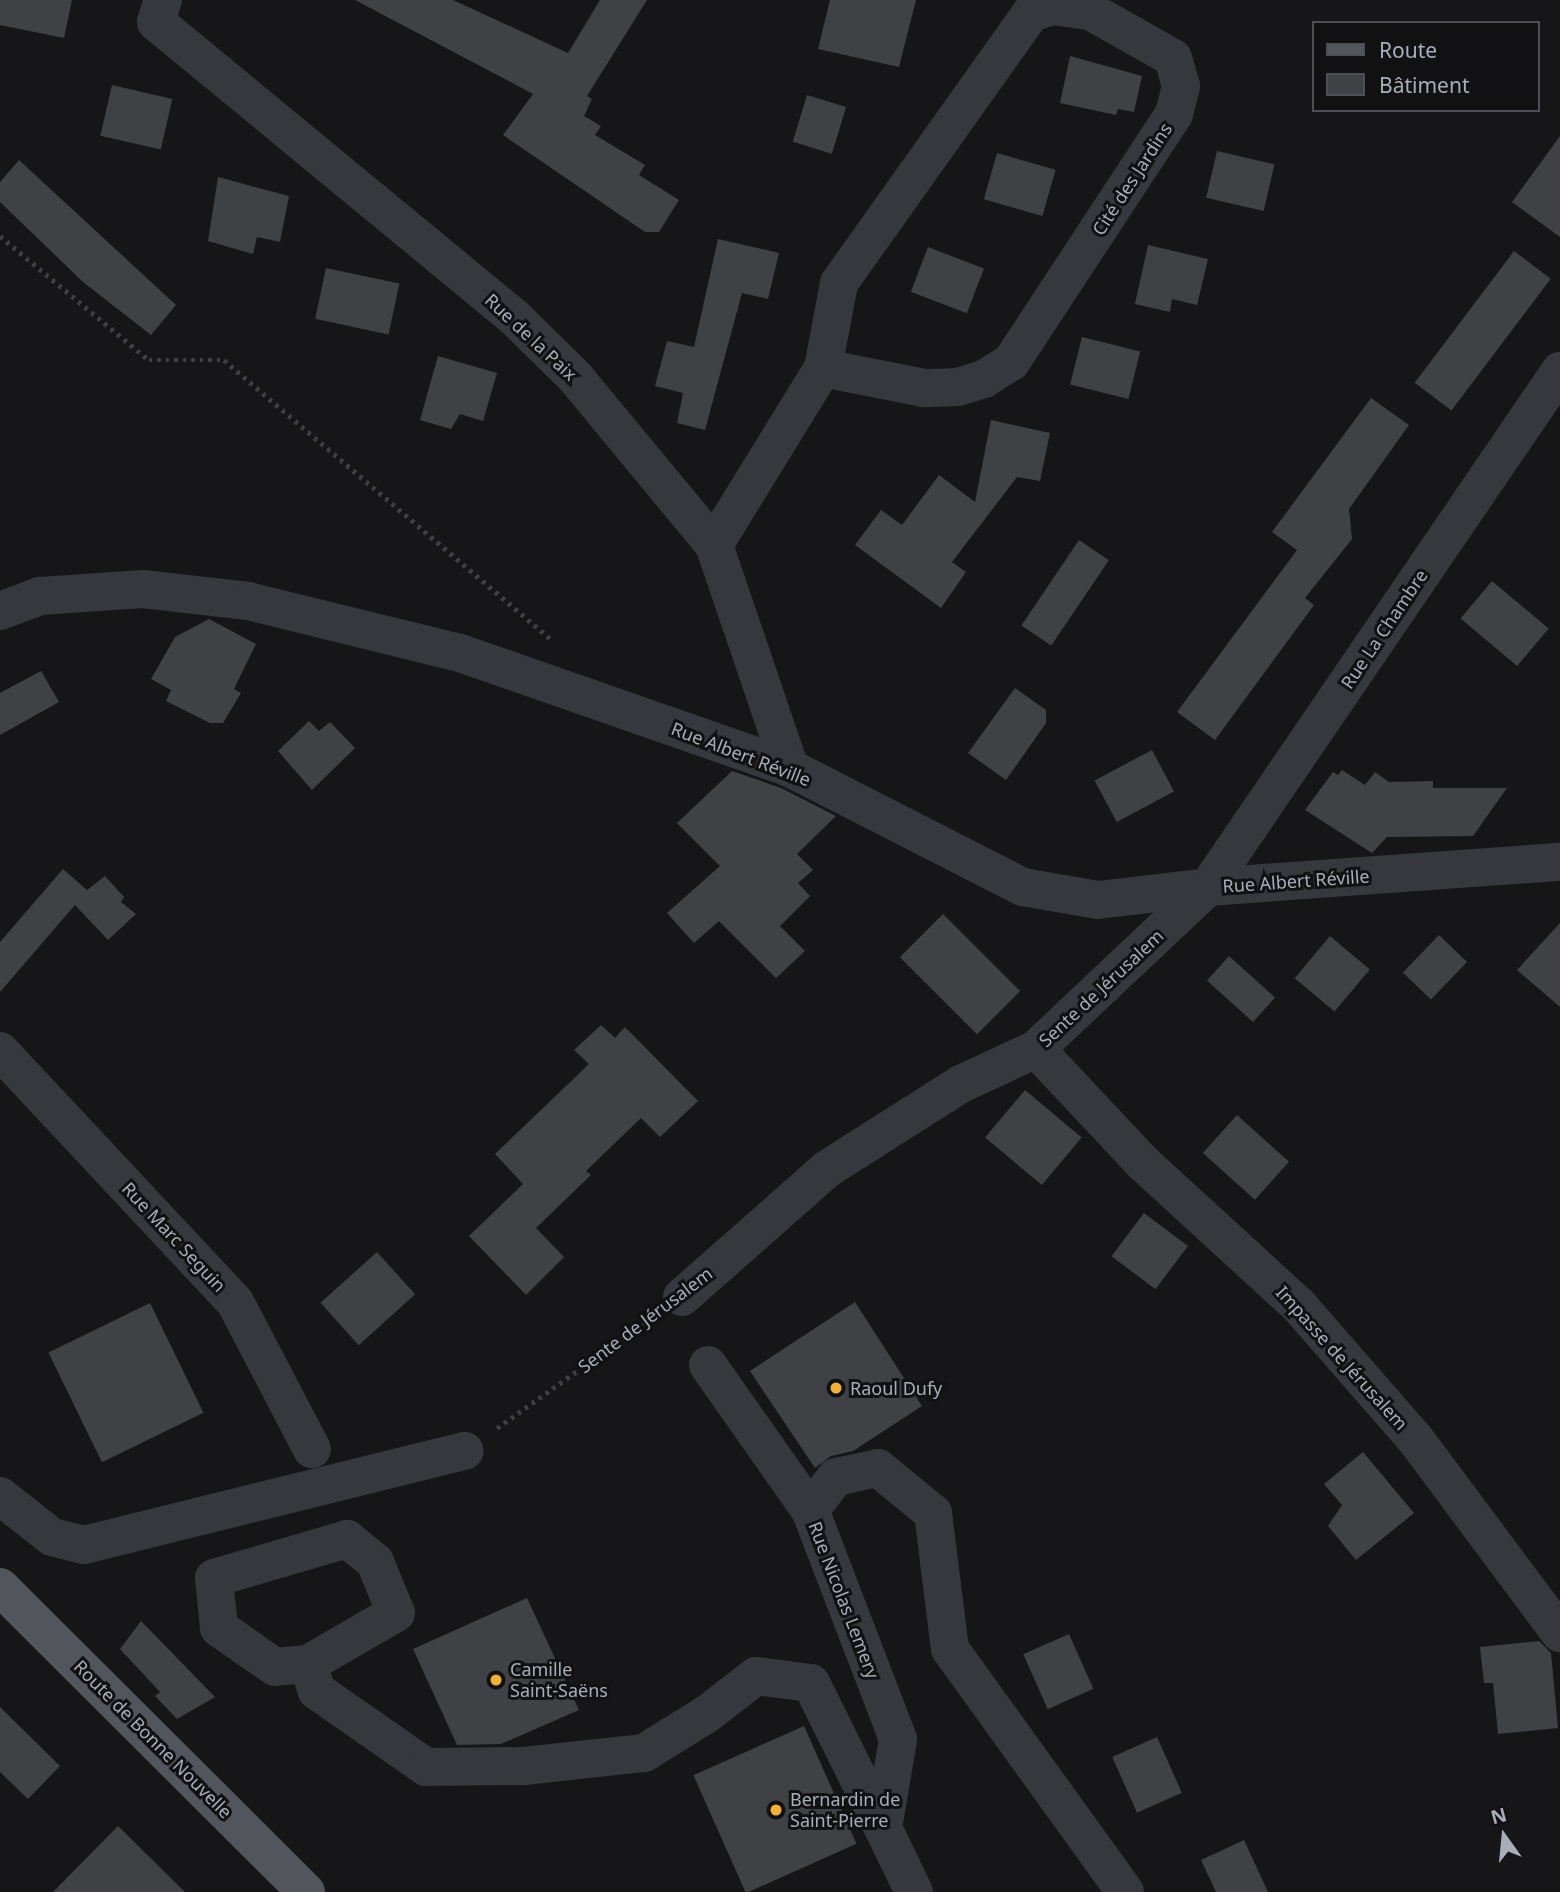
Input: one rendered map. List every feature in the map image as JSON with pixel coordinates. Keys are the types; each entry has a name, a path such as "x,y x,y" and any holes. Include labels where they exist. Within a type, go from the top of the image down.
{"main road":[{"name":"Route de Bonne Nouvelle","path":"0,1587 306,1892"}],"street":[{"name":"Rue de la Paix","path":"163,0 156,22 514,317 575,377 714,545 790,768"},
{"name":"Cité des Jardins","path":"714,545 823,368 839,283 1031,13 1053,6 1090,11 1173,58 1181,86 1174,114 1011,362 971,383 923,388 823,368"},
{"name":"Rue La Chambre","path":"1208,887 1560,371"},
{"name":"Rue Albert Réville","path":"0,611 40,596 143,589 248,601 460,653 790,768 1023,887 1098,900 1208,887 1560,862"},
{"name":"Sente de Jérusalem","path":"682,1297 827,1169 961,1084 1036,1049 1208,887"},
{"name":"Impasse de Jérusalem","path":"1036,1049 1142,1162 1300,1307 1416,1440 1560,1633"},
{"name":"Rue Marc Seguin","path":"0,1051 235,1302 313,1449"},
{"path":"708,1365 810,1510"},
{"path":"0,1496 52,1537 84,1545 465,1451"},
{"name":"Rue Nicolas Lemery","path":"883,1828 898,1739 810,1510 836,1477 878,1468 933,1513 950,1649 1125,1892"},
{"path":"308,1664 317,1691 426,1767 524,1766 644,1753 707,1714 756,1676 811,1683 914,1892"}],"path":[{"path":"0,236 149,360 224,360 528,615 556,643"},
{"name":"Sente de Jérusalem","path":"465,1451 682,1297"}],"building":[{"path":"0,0 72,0 64,38 0,25"},
{"path":"355,0 453,0 568,53 600,0 647,0 587,96 592,99 584,116 601,126 595,135 645,165 639,175 679,200 659,232 645,232 503,135 533,94"},
{"path":"830,0 916,0 899,67 818,49"},
{"path":"1070,56 1142,76 1134,112 1118,109 1116,115 1060,103"},
{"path":"112,85 172,99 161,150 100,136"},
{"path":"807,95 846,107 832,154 793,142"},
{"path":"1560,136 1560,237 1512,202"},
{"path":"1217,151 1274,164 1264,211 1206,198"},
{"path":"997,153 1056,170 1042,216 984,199"},
{"path":"19,160 176,305 151,335 83,282 0,202 0,182"},
{"path":"218,177 289,196 280,242 257,237 253,254 208,241"},
{"path":"718,239 779,253 768,299 742,293 705,430 677,423 683,393 655,386 667,341 694,347"},
{"path":"1148,245 1208,259 1197,305 1172,299 1170,312 1135,304"},
{"path":"928,247 984,269 967,313 911,292"},
{"path":"1514,251 1551,279 1451,410 1415,383"},
{"path":"326,268 399,284 389,334 315,319"},
{"path":"1082,337 1140,352 1128,399 1070,385"},
{"path":"438,356 497,373 483,421 460,414 451,429 420,420"},
{"path":"1371,398 1409,425 1349,509 1352,539 1305,598 1314,605 1215,740 1177,712 1297,550 1272,532"},
{"path":"991,420 1050,433 1040,481 1017,477 952,562 966,572 941,608 855,545 881,510 902,525 939,475 975,502"},
{"path":"1079,540 1109,560 1051,646 1021,625"},
{"path":"1492,581 1549,629 1517,666 1461,619"},
{"path":"209,619 256,644 234,689 241,693 223,723 210,723 166,701 171,690 151,679 175,637"},
{"path":"41,671 59,702 0,735 0,693"},
{"path":"1015,688 1046,710 1046,723 1006,780 968,753"},
{"path":"309,721 319,731 330,722 355,748 312,790 278,751"},
{"path":"1152,750 1174,791 1117,822 1095,781"},
{"path":"1342,770 1365,785 1375,772 1389,782 1433,781 1433,788 1507,788 1473,836 1387,837 1372,853 1305,810 1333,772 1338,775"},
{"path":"732,771 781,788 836,816 797,854 813,870 798,883 810,896 780,926 805,951 776,978 719,921 694,943 667,913 720,866 677,823"},
{"path":"63,869 87,890 105,876 124,897 121,902 136,914 108,940 75,905 0,992 0,942"},
{"path":"943,914 1020,991 977,1034 900,957"},
{"path":"1560,923 1560,1007 1517,970"},
{"path":"1439,935 1467,962 1431,999 1403,972"},
{"path":"1330,936 1370,969 1334,1012 1295,978"},
{"path":"1229,956 1275,997 1253,1022 1207,981"},
{"path":"601,1025 615,1038 625,1027 698,1101 660,1137 641,1118 586,1171 591,1175 536,1228 564,1257 526,1295 469,1236 523,1184 495,1154 589,1064 574,1050"},
{"path":"1025,1090 1082,1138 1042,1185 985,1137"},
{"path":"1237,1115 1289,1162 1255,1200 1203,1153"},
{"path":"1144,1213 1188,1246 1155,1289 1112,1256"},
{"path":"377,1252 415,1294 359,1345 321,1303"},
{"name":"Raoul Dufy","path":"855,1302 922,1406 853,1451 831,1456 815,1468 750,1371"},
{"path":"150,1303 203,1413 102,1462 48,1353"},
{"path":"1363,1452 1414,1513 1356,1560 1328,1526 1342,1505 1324,1484"},
{"name":"Camille Saint-Saëns","path":"527,1598 579,1710 501,1744 457,1745 413,1649"},
{"path":"141,1621 215,1697 177,1719 155,1696 160,1692 120,1649"},
{"path":"1069,1634 1093,1689 1048,1709 1023,1654"},
{"path":"1539,1641 1551,1653 1558,1728 1498,1734 1493,1683 1484,1683 1480,1647"},
{"path":"0,1707 60,1766 28,1799 0,1772"},
{"name":"Bernardin de Saint-Pierre","path":"804,1726 856,1844 745,1892 693,1775"},
{"path":"1157,1737 1182,1793 1137,1813 1112,1757"},
{"path":"118,1826 185,1892 53,1892"},
{"path":"1244,1840 1268,1892 1216,1892 1201,1860"}],"place":[{"name":"Raoul Dufy","path":"836,1388"},
{"name":"Camille Saint-Saëns","path":"496,1680"},
{"name":"Bernardin de Saint-Pierre","path":"776,1810"}]}
